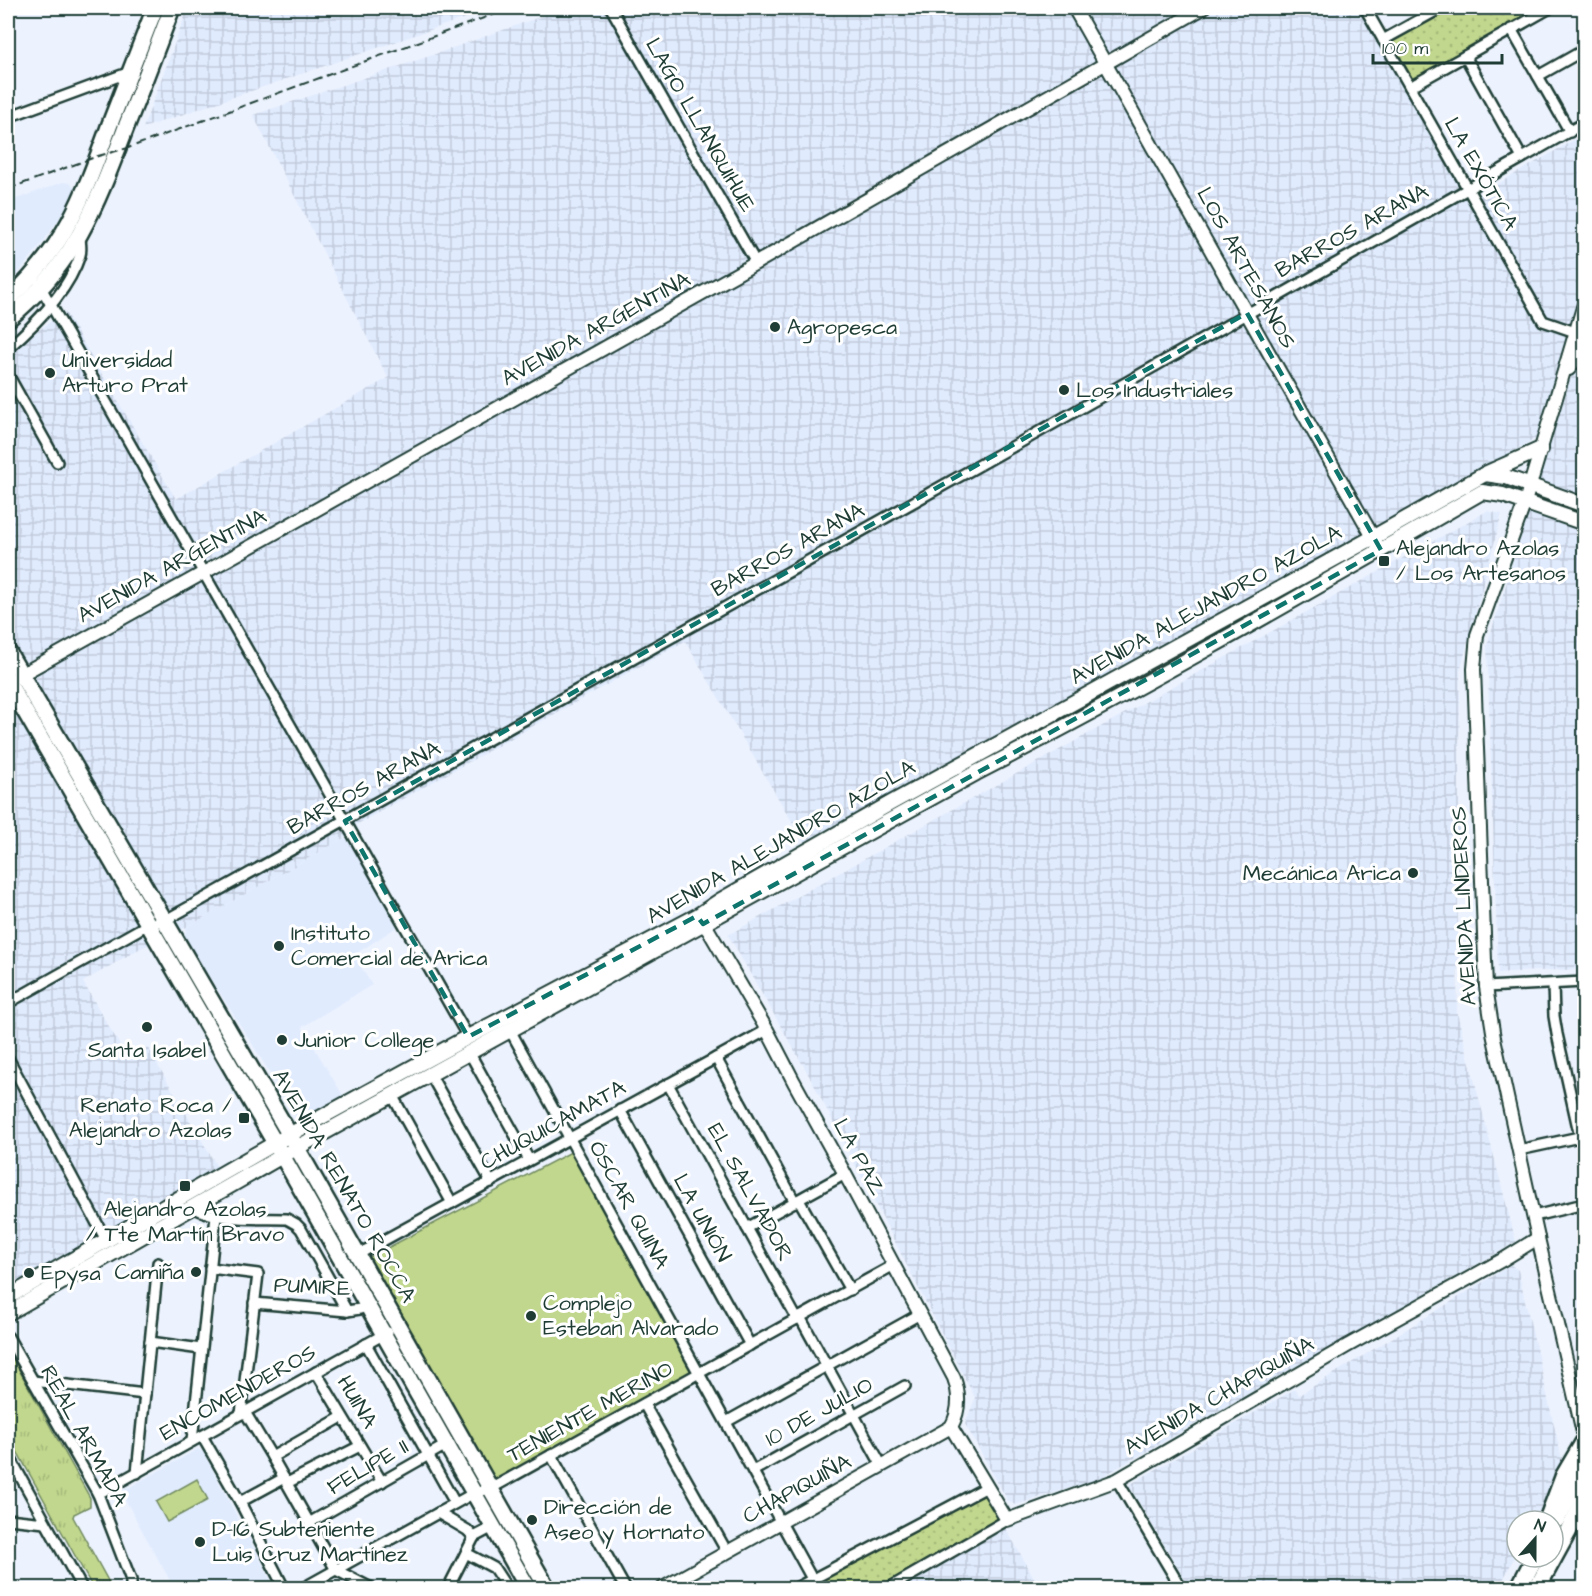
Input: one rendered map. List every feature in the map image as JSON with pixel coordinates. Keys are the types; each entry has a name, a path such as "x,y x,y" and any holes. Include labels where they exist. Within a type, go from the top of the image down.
{"highway":[{"path":"1552,1509 1564,1476 1584,1442"},
{"path":"1562,1509 1584,1472"},
{"path":"1565,1529 1584,1502"},
{"path":"1519,1588 1536,1569"},
{"path":"1539,1588 1541,1569"}],"main road":[{"path":"8,300 34,274 57,244 73,217 154,8"},
{"path":"8,319 42,288 80,236 104,185 172,8"},
{"name":"AVENIDA ALEJANDRO AZOLA","path":"293,1141 392,1095 510,1030 700,920 721,900 891,803 1485,474 1541,449"},
{"path":"1485,474 1506,477 1584,505"},
{"name":"AVENIDA ALEJANDRO AZOLA","path":"8,1314 193,1207 278,1150 468,1037 700,920 1065,728 1482,492 1496,493 1584,523"},
{"name":"AVENIDA RENATO ROCCA","path":"8,652 11,680 69,775 164,921 293,1141 547,1588"},
{"name":"AVENIDA RENATO ROCCA","path":"69,775 148,924 528,1588"},
{"name":"AVENIDA ALEJANDRO AZOLA","path":"8,1297 106,1240 278,1150"}],"street":[{"name":"LAGO LLANQUIHUE","path":"611,8 756,263"},
{"name":"LOS ARTESANOS","path":"1074,8 1381,550"},
{"name":"AVENIDA ARGENTINA","path":"11,680 756,263 1203,8"},
{"name":"LA EXÓTICA","path":"1365,8 1543,321 1582,336"},
{"path":"1383,40 1441,8"},
{"path":"1410,87 1550,8"},
{"path":"1512,29 1570,132"},
{"path":"1538,75 1584,50"},
{"path":"1465,56 1522,158"},
{"path":"8,117 130,72 146,77"},
{"name":"BARROS ARANA","path":"8,1003 148,924 164,921 345,821 1584,123"},
{"path":"8,348 27,330 68,281 81,253 80,236"},
{"path":"34,274 468,1037"},
{"name":"AVENIDA LINDEROS","path":"1584,304 1582,336 1577,358 1563,377 1525,502 1480,624 1475,645 1474,680 1486,987 1494,1038 1584,1437"},
{"path":"8,375 57,462"},
{"name":"LA PAZ","path":"700,920 767,1030 954,1378 957,1386 958,1408 951,1427"},
{"path":"1486,987 1584,982"},
{"path":"1519,1150 1582,1137 1557,1034 1553,984"},
{"name":"ÓSCAR QUINA","path":"510,1030 815,1584"},
{"name":"CHUQUICAMATA","path":"357,1255 767,1030"},
{"path":"469,1052 529,1160"},
{"path":"8,1058 106,1240"},
{"path":"716,1058 850,1290"},
{"path":"430,1074 491,1182"},
{"name":"EL SALVADOR","path":"668,1084 882,1466"},
{"path":"392,1095 452,1203"},
{"name":"LA UNIÓN","path":"620,1110 750,1345"},
{"path":"747,1228 845,1174"},
{"path":"1534,1216 1584,1204"},
{"path":"193,1207 216,1216 287,1220 296,1224 347,1311"},
{"path":"192,1441 216,1216"},
{"name":"AVENIDA CHAPIQUIÑA","path":"1007,1520 1117,1479 1538,1238"},
{"path":"137,1473 158,1263"},
{"name":"TENIENTE MERINO","path":"303,1588 455,1503 474,1493 490,1489 894,1265"},
{"path":"210,1268 258,1274 243,1413 272,1457 336,1570 371,1588"},
{"name":"PUMIRE","path":"254,1303 347,1311 360,1309 367,1305"},
{"path":"726,1422 920,1314"},
{"name":"ENCOMENDEROS","path":"98,1494 398,1326"},
{"name":"REAL ARMADA","path":"8,1337 98,1494 131,1580 131,1588"},
{"path":"150,1342 201,1349"},
{"path":"366,1344 455,1503"},
{"name":"HUINA","path":"316,1372 382,1482"},
{"path":"33,1381 145,1394"},
{"name":"10 DE JULIO","path":"753,1471 905,1386"},
{"path":"644,1404 727,1552"},
{"path":"272,1457 342,1417"},
{"path":"889,1588 1007,1520 951,1427"},
{"name":"CHAPIQUIÑA","path":"663,1588 951,1427"},
{"path":"202,1436 240,1502 284,1588"},
{"name":"FELIPE II","path":"309,1523 446,1445"},
{"path":"240,1502 360,1446"},
{"path":"8,1455 82,1588"},
{"path":"551,1455 625,1588"},
{"path":"1117,1479 1180,1588"},
{"path":"796,1588 815,1584 987,1487"},
{"path":"438,1513 467,1530 474,1538"},
{"path":"8,1519 45,1522"},
{"path":"448,1588 474,1538 493,1527"},
{"path":"466,1553 494,1568 507,1588"}],"highlighted area":[{"path":"1247,313 1381,550 703,924 697,916 468,1037 345,821"}],"shaded area":[{"path":"188,8 468,8 471,16 143,128"},
{"path":"565,8 1361,8 1472,199 1584,134 1584,288 1537,438 1393,520 804,842 685,641 356,825 344,838 187,927 139,949 83,982 128,1059 148,1048 219,1170 8,1292 8,351 65,312 176,499 388,378 253,115"},
{"path":"63,182 70,183 75,188 71,200 44,241 8,286 8,202"},
{"path":"1584,365 1584,969 1498,973 1487,645 1573,371"},
{"path":"1487,511 1502,514 1460,671 1457,1013 1516,1242 1096,1480 1015,1505 1008,1501 965,1424 975,1398 811,1079 728,935"},
{"name":"Instituto Comercial de Arica","path":"344,838 348,839 397,927 354,955 372,985 302,1027 344,1097 300,1123 184,937 187,927"},
{"path":"1511,1265 1518,1270 1564,1468 1541,1509 1505,1509 1505,1569 1508,1569 1499,1588 1190,1588 1129,1485 1295,1389 1299,1395"},
{"name":"D-16 Subteniente Luis Cruz Martínez","path":"198,1449 203,1452 275,1588 174,1588 123,1496 124,1490"},
{"path":"1005,1527 1040,1588 899,1588"}],"green space":[{"path":"1447,8 1543,8 1414,81 1390,40"},
{"name":"Complejo Esteban Alvarado","path":"571,1152 694,1374 495,1482 368,1258"},
{"path":"8,1350 90,1498 90,1506 74,1514 73,1517 112,1588 93,1588 8,1435"},
{"path":"197,1479 208,1500 167,1522 156,1502"},
{"path":"984,1492 999,1514 996,1522 881,1588 822,1588 818,1582"}],"railway":[{"path":"8,189 98,156 128,148 511,8"}],"place":[{"name":"Agropesca","path":"775,327"},
{"name":"Universidad Arturo Prat","path":"50,373"},
{"name":"Los Industriales","path":"1064,390"},
{"name":"Alejandro Azolas / Los Artesanos","path":"1384,561"},
{"name":"Mecánica Arica","path":"1413,873"},
{"name":"Instituto Comercial de Arica","path":"279,946"},
{"name":"Santa Isabel","path":"147,1027"},
{"name":"Junior College","path":"282,1040"},
{"name":"Renato Roca / Alejandro Azolas","path":"244,1118"},
{"name":"Alejandro Azolas / Tte Martín Bravo","path":"185,1186"},
{"name":"Camiña","path":"196,1272"},
{"name":"Epysa","path":"29,1273"},
{"name":"Complejo Esteban Alvarado","path":"531,1316"},
{"name":"Dirección de Aseo y Hornato","path":"532,1520"},
{"name":"D-16 Subteniente Luis Cruz Martínez","path":"200,1542"}]}
